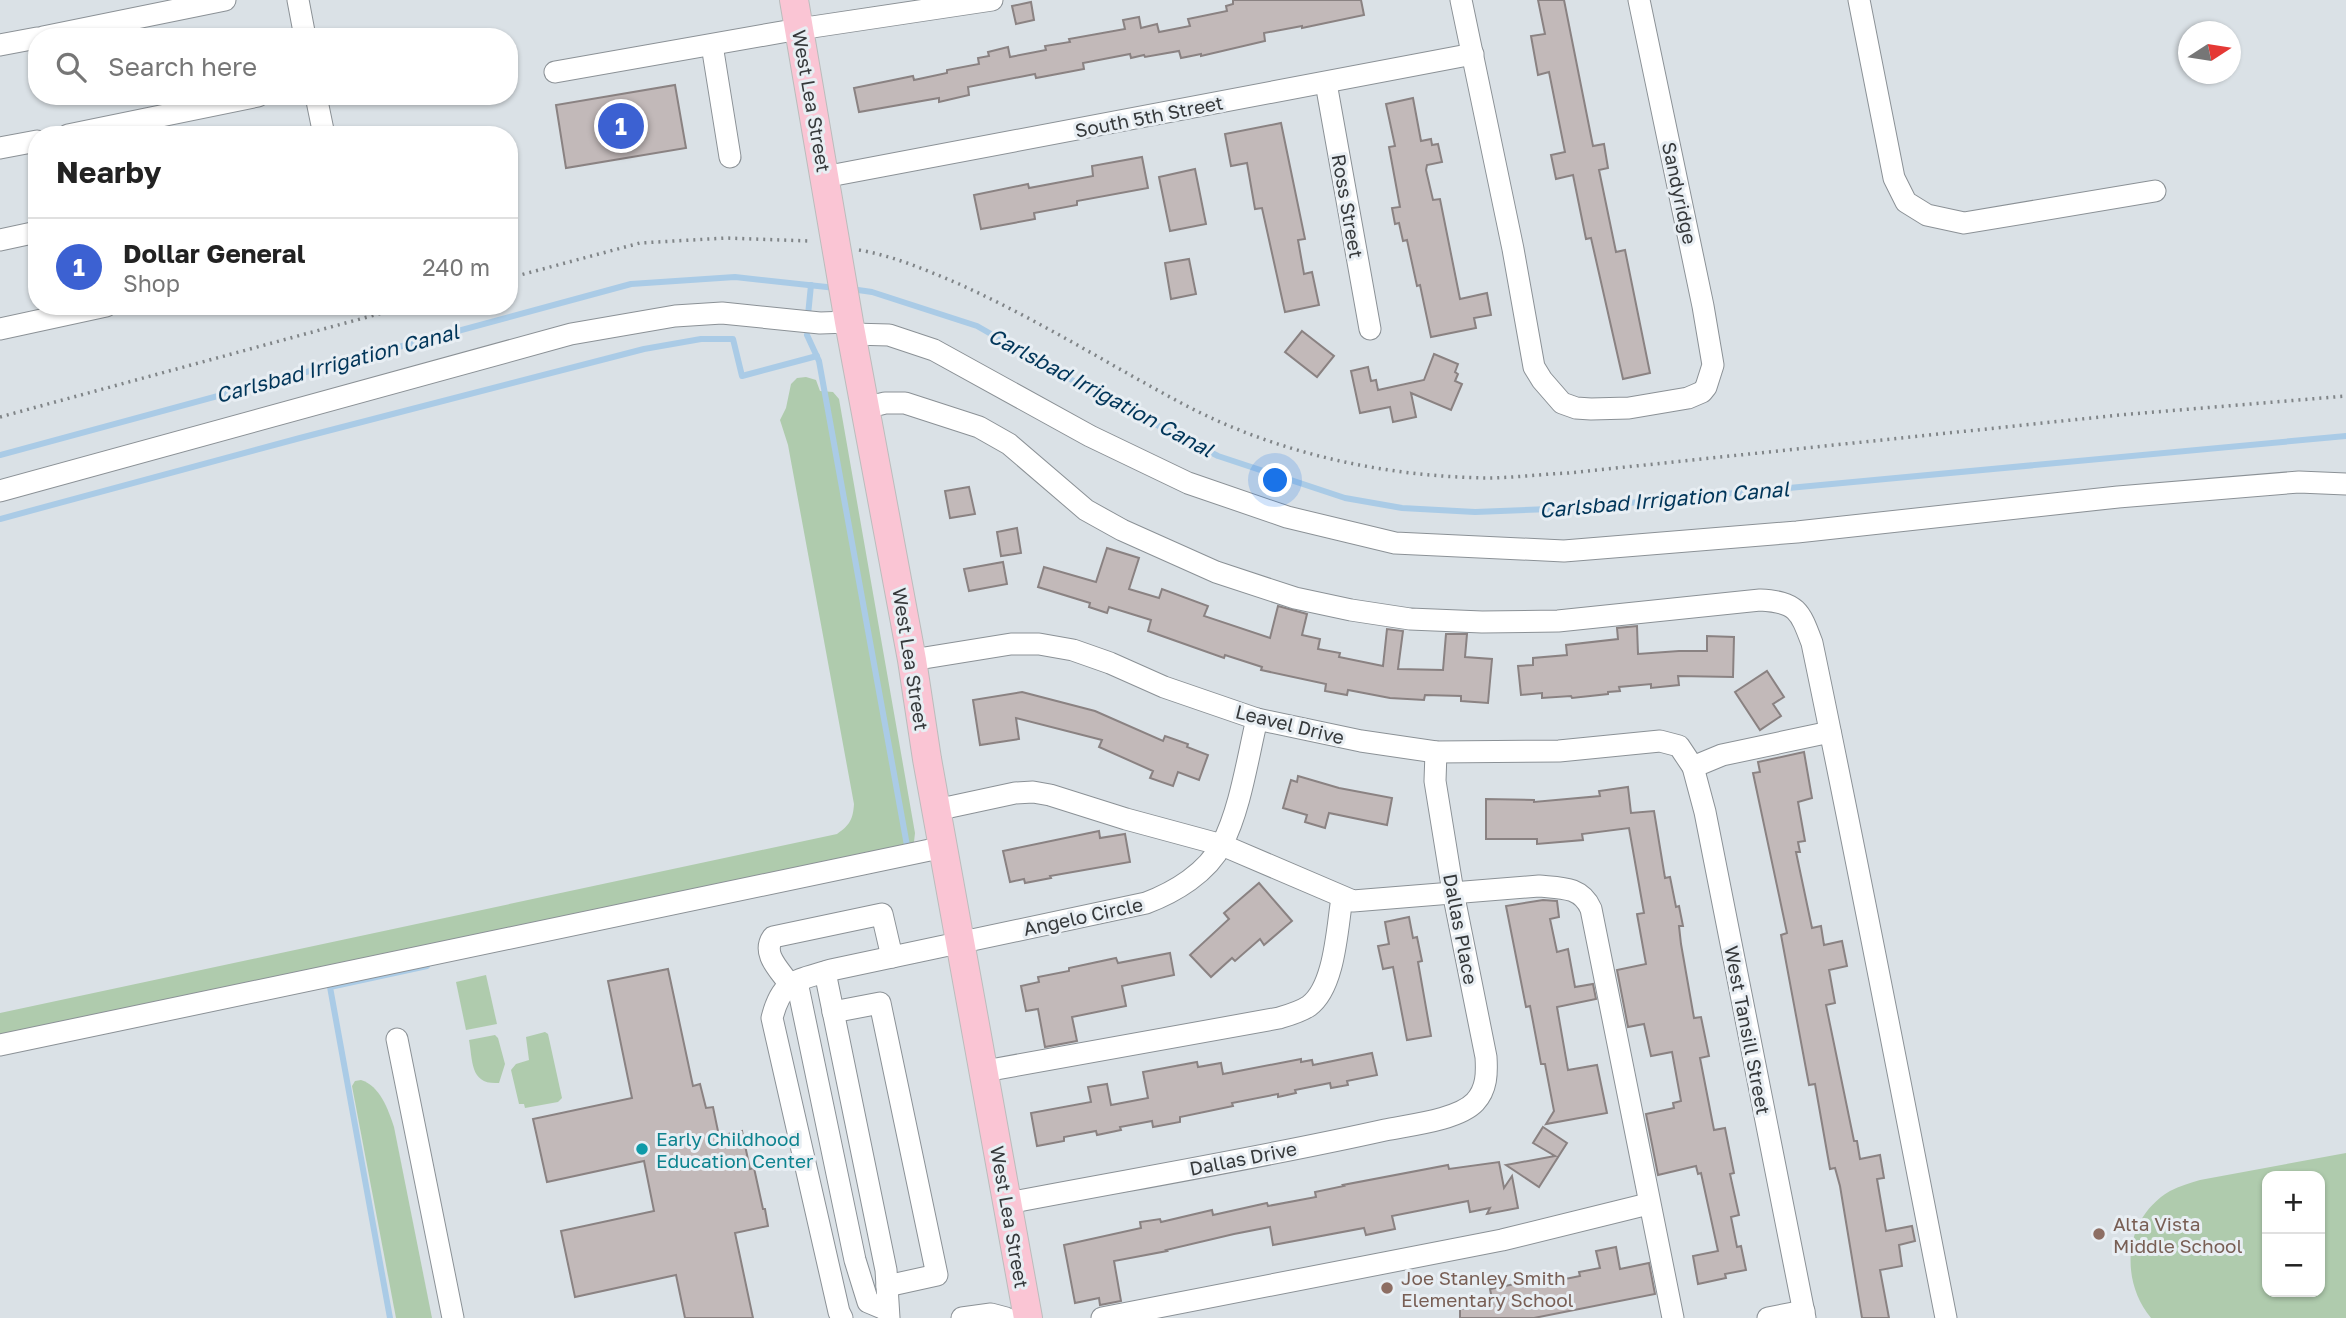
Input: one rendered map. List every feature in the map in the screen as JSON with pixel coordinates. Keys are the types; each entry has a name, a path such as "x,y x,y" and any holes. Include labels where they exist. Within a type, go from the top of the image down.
{"main road":[{"name":"West Lea Street","path":"794,0 850,328 912,660 936,810 1028,1318"}],"street":[{"path":"87,28 225,0"},
{"path":"298,0 303,28"},
{"path":"555,72 799,29 992,0"},
{"path":"1461,0 1474,54"},
{"name":"Sandyridge","path":"1474,54 1534,367 1542,380 1562,402 1591,410 1629,408 1688,398 1702,393 1706,387 1713,357 1639,0"},
{"path":"1859,0 1894,178 1906,201 1927,215 1964,223 2155,191"},
{"path":"0,46 28,40"},
{"path":"712,45 730,157"},
{"name":"South 5th Street","path":"824,177 1474,54"},
{"name":"Ross Street","path":"1326,83 1370,328"},
{"path":"112,126 214,105"},
{"path":"318,105 322,126"},
{"path":"0,148 28,143"},
{"path":"0,240 28,234"},
{"path":"0,491 571,334 675,316 722,313 850,328 889,335 934,350 1090,436 1188,483 1287,517 1395,543 1564,551 1797,533 2118,497 2299,482 2346,484"},
{"path":"0,329 65,315"},
{"path":"865,408 905,402 979,427 1009,444 1086,510 1122,530 1216,572 1296,598 1410,619 1482,622 1558,621 1740,601 1776,601 1789,605 1802,615 1812,643 1886,1003 1946,1318"},
{"name":"Leavel Drive","path":"912,660 1011,644 1039,644 1085,654 1164,687 1257,719 1361,741 1436,752 1559,751 1660,741 1679,746"},
{"name":"Angelo Circle","path":"806,979 892,957 1146,904 1166,895 1192,878 1222,845 1238,799 1257,719"},
{"path":"1693,767 1722,755 1830,732"},
{"name":"West Tansill Street","path":"1679,746 1693,767 1705,811 1804,1314"},
{"name":"Dallas Place","path":"1436,752 1436,781 1453,892 1486,1057 1487,1074 1484,1086 1474,1103"},
{"path":"936,810 990,797 1033,792 1050,794 1126,819 1222,845 1342,898 1363,901 1539,886 1567,888 1579,892 1591,909 1673,1318"},
{"path":"0,1045 944,847"},
{"path":"985,1071 1279,1018 1299,1012 1320,995 1330,971 1342,898"},
{"path":"888,1314 886,1270 833,1012 806,979 768,953 768,944 773,937 882,914 892,957"},
{"path":"806,979 871,1266 888,1314"},
{"path":"806,979 784,989 777,1000 772,1018 842,1318"},
{"path":"833,1012 880,1003 937,1275 887,1286"},
{"path":"397,1039 453,1318"},
{"name":"Dallas Drive","path":"1008,1203 1350,1138 1446,1117 1474,1103"},
{"path":"1102,1318 1502,1240 1648,1203"},
{"path":"962,1318 991,1314 1006,1318"},
{"path":"1768,1318 1804,1314"}],"path":[{"path":"518,276 640,243 682,239 802,239 837,252 884,254 1010,307 1186,405 1246,432 1308,454 1373,468 1433,476 1488,478 1569,473 2119,415 2346,396"},
{"path":"0,416 375,315"}],"green space":[{"path":"797,378 816,380 820,391 833,392 839,399 915,833 914,842 897,848 0,1037 0,1013 841,831 850,821 854,804 788,445 780,420 786,408 791,384"},
{"path":"486,975 497,1024 466,1030 456,982"},
{"path":"545,1032 548,1034 562,1098 558,1102 525,1108 524,1104 519,1104 511,1070 516,1064 529,1060 526,1037"},
{"path":"495,1035 505,1064 499,1083 490,1083 478,1076 475,1070 469,1040"},
{"path":"361,1080 378,1093 394,1127 432,1318 396,1318 352,1086 355,1081"},
{"path":"2346,1153 2346,1318 2151,1318 2134,1286 2131,1250 2143,1217 2155,1203 2181,1186 2200,1180"}],"building":[{"path":"1233,0 1361,0 1364,15 1264,33 1265,41 1201,56 1181,58 1179,51 1131,58 1130,54 1083,63 1084,69 1036,78 1035,74 968,87 969,95 939,102 939,98 859,112 854,88 913,76 914,80 947,73 947,70 979,64 978,58 989,56 988,52 1008,47 1010,57 1046,50 1045,46 1070,42 1069,39 1125,29 1123,20 1139,17 1141,28 1157,24 1159,32 1190,26 1188,19 1227,11 1226,6 1233,4"},
{"path":"1538,0 1564,0 1593,146 1604,144 1608,168 1599,170 1616,252 1625,250 1650,373 1623,379 1591,238 1586,239 1573,175 1556,179 1551,155 1565,152 1549,72 1538,75 1531,36 1545,34"},
{"path":"1031,2 1034,20 1016,24 1012,6"},
{"path":"675,85 686,148 566,168 556,105"},
{"path":"1413,98 1421,141 1431,139 1432,145 1438,144 1442,162 1427,165 1426,170 1433,200 1440,199 1460,299 1487,293 1491,315 1474,318 1476,328 1431,337 1407,240 1403,241 1399,223 1395,224 1392,208 1400,207 1389,147 1395,146 1386,104"},
{"path":"1281,123 1305,239 1298,240 1304,274 1312,272 1319,305 1285,312 1262,208 1255,209 1247,163 1231,166 1225,134"},
{"path":"1142,157 1148,188 1077,201 1077,205 1034,213 1035,219 981,229 974,195 1028,184 1029,188 1093,176 1092,166"},
{"path":"1195,169 1206,224 1170,231 1159,177"},
{"path":"1189,259 1196,294 1171,299 1165,263"},
{"path":"1302,331 1334,356 1317,377 1285,352"},
{"path":"1434,354 1458,364 1455,381 1462,384 1451,410 1411,393 1416,417 1393,422 1390,407 1360,413 1351,371 1368,367 1371,381 1376,380 1378,390 1424,380"},
{"path":"969,487 975,514 950,518 945,491"},
{"path":"1017,528 1021,553 1001,556 997,532"},
{"path":"1107,548 1139,558 1129,589 1159,598 1162,589 1208,606 1204,616 1270,638 1278,606 1307,614 1302,635 1320,639 1318,649 1340,653 1339,657 1383,666 1387,629 1403,631 1398,669 1443,670 1446,634 1467,634 1465,657 1492,659 1488,703 1461,701 1461,696 1425,695 1424,700 1390,698 1348,690 1347,695 1325,691 1326,684 1261,670 1262,667 1225,655 1224,658 1148,631 1151,620 1109,607 1107,613 1089,607 1090,603 1038,587 1044,567 1096,582"},
{"path":"1003,562 1007,584 969,591 964,569"},
{"path":"1637,626 1638,654 1707,651 1707,636 1734,637 1733,677 1678,676 1679,685 1619,687 1620,691 1608,694 1572,698 1542,698 1542,693 1521,695 1518,666 1533,665 1533,658 1567,655 1566,645 1618,639 1617,628"},
{"path":"1767,671 1784,697 1773,704 1781,716 1760,730 1735,692"},
{"path":"1022,692 1095,711 1163,741 1165,736 1188,744 1187,747 1208,755 1199,780 1178,772 1173,786 1150,778 1153,771 1099,747 1102,740 1016,718 1019,739 980,745 973,700"},
{"path":"1804,752 1812,798 1798,802 1805,841 1798,842 1800,852 1796,852 1812,928 1821,926 1824,945 1842,941 1847,966 1829,970 1835,1003 1826,1005 1854,1141 1857,1141 1860,1159 1880,1155 1884,1178 1877,1179 1886,1231 1912,1226 1915,1241 1899,1245 1902,1266 1880,1270 1889,1318 1862,1318 1840,1186 1835,1168 1830,1169 1815,1084 1809,1085 1781,935 1787,933 1753,773 1760,772 1758,762"},
{"path":"1298,776 1339,788 1392,798 1387,825 1329,813 1325,828 1305,822 1307,815 1283,808 1291,780 1297,782"},
{"path":"1628,787 1631,813 1654,811 1665,878 1670,877 1683,926 1679,926 1681,944 1694,1018 1701,1017 1709,1056 1700,1058 1714,1130 1725,1128 1734,1173 1730,1174 1739,1215 1731,1217 1737,1247 1741,1246 1746,1270 1698,1284 1693,1256 1718,1251 1701,1173 1698,1174 1696,1166 1658,1175 1646,1114 1674,1108 1673,1103 1681,1101 1672,1052 1651,1056 1644,1024 1628,1027 1617,970 1646,964 1637,914 1644,913 1629,828 1582,834 1583,840 1537,844 1537,839 1486,839 1486,799 1534,802 1600,796 1599,791"},
{"path":"1099,831 1100,838 1125,834 1130,862 1025,883 1024,879 1010,882 1003,851"},
{"path":"1259,883 1292,921 1264,945 1260,939 1235,961 1232,958 1211,977 1190,955 1229,919 1224,913"},
{"path":"1543,900 1557,901 1559,917 1550,919 1557,952 1568,949 1575,987 1593,984 1596,999 1557,1007 1568,1070 1597,1065 1607,1113 1546,1124 1554,1111 1545,1064 1541,1064 1530,1006 1526,1007 1506,906"},
{"path":"1409,917 1413,938 1417,937 1422,961 1418,962 1431,1036 1407,1040 1393,967 1383,969 1378,946 1389,944 1385,922"},
{"path":"1170,953 1174,975 1122,986 1126,1006 1072,1017 1077,1041 1045,1047 1038,1009 1026,1011 1021,986 1039,982 1038,977 1069,971 1069,968 1116,958 1118,963"},
{"name":"Early Childhood Education Center","path":"668,969 693,1086 700,1084 706,1108 713,1107 719,1136 742,1131 750,1169 754,1168 765,1209 768,1226 735,1233 753,1318 685,1318 676,1275 575,1297 561,1231 654,1211 644,1161 547,1182 533,1119 632,1098 608,981"},
{"path":"1372,1053 1377,1075 1347,1081 1348,1085 1331,1088 1330,1083 1295,1090 1296,1093 1278,1097 1278,1094 1232,1103 1233,1106 1180,1117 1180,1122 1153,1127 1152,1121 1097,1135 1096,1131 1064,1137 1064,1141 1037,1146 1031,1113 1091,1102 1088,1087 1107,1084 1111,1105 1148,1098 1143,1072 1197,1062 1198,1067 1221,1063 1223,1074 1301,1059 1301,1062 1312,1060 1313,1065"},
{"path":"1543,1127 1567,1143 1539,1187 1506,1165 1555,1156 1533,1143"},
{"path":"1499,1162 1504,1188 1512,1176 1518,1208 1487,1214 1490,1208 1470,1212 1468,1201 1392,1216 1395,1229 1366,1235 1364,1228 1273,1245 1270,1227 1234,1234 1114,1261 1121,1301 1100,1305 1099,1298 1075,1303 1064,1245 1141,1228 1140,1222 1160,1219 1161,1222 1212,1210 1213,1215 1267,1203 1268,1206 1316,1197 1315,1192 1343,1185 1448,1165 1449,1169"},
{"path":"1616,1247 1620,1269 1649,1263 1655,1294 1534,1318 1460,1318 1460,1309 1493,1304 1490,1289 1525,1282 1526,1287 1580,1276 1579,1272 1600,1268 1596,1251"}],"waterway":[{"name":"Carlsbad Irrigation Canal","path":"518,315 631,284 735,277 836,288"},
{"path":"808,315 811,285"},
{"name":"Carlsbad Irrigation Canal","path":"851,289 872,292 977,326 1100,396 1218,456 1345,498 1402,508 1475,512 1575,508 2346,436"},
{"name":"Carlsbad Irrigation Canal","path":"0,455 517,315"},
{"path":"807,335 819,361 908,851"},
{"path":"0,519 644,349 701,339 733,339 742,376 817,356"},
{"path":"390,1318 330,987 427,966"}],"place":[{"name":"Dollar General","path":"621,126"},
{"name":"Early Childhood Education Center","path":"642,1149"},
{"name":"Alta Vista Middle School","path":"2099,1234"},
{"name":"Joe Stanley Smith Elementary School","path":"1387,1288"}]}
